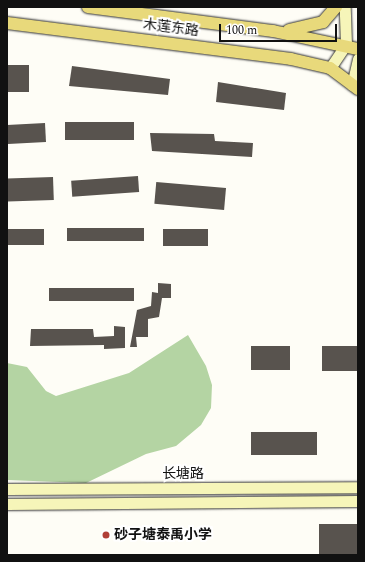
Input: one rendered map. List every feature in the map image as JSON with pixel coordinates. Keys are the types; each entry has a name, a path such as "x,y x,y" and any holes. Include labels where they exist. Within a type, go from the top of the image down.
{"main road":[{"name":"木莲东路","path":"88,7 273,31 346,44 358,49"},
{"path":"273,31 303,29 323,22 336,7"},
{"path":"345,7 346,44 330,68 355,87"},
{"name":"木莲东路","path":"7,23 251,53 330,68"},
{"path":"355,87 358,59"},
{"name":"长塘路","path":"7,489 358,487"},
{"name":"长塘路","path":"7,504 358,501"}],"green space":[{"path":"188,335 206,366 212,385 211,408 201,425 176,446 146,454 86,483 7,480 7,363 27,367 46,391 56,396 129,373"}],"building":[{"path":"7,65 29,65 29,92 7,92"},
{"path":"72,66 170,79 168,95 69,86"},
{"path":"218,82 286,93 284,110 216,102"},
{"path":"65,122 134,122 134,140 65,140"},
{"path":"45,123 46,142 8,144 7,125"},
{"path":"150,133 214,134 215,141 253,143 252,157 152,151"},
{"path":"138,176 139,192 72,197 71,181"},
{"path":"53,177 54,200 8,202 7,179"},
{"path":"156,182 226,188 224,210 154,204"},
{"path":"67,228 144,228 144,241 67,241"},
{"path":"7,229 44,229 44,245 7,245"},
{"path":"163,229 208,229 208,246 163,246"},
{"path":"158,283 171,284 171,298 162,298 159,317 148,319 148,337 136,337 137,347 130,347 137,310 151,306 152,292 158,293"},
{"path":"49,288 134,288 134,301 49,301"},
{"path":"114,326 125,327 125,348 104,349 104,345 30,346 31,329 93,329 94,337 114,336"},
{"path":"251,346 290,346 290,370 251,370"},
{"path":"322,346 358,346 358,371 322,371"},
{"path":"251,432 317,432 317,455 251,455"},
{"path":"319,524 358,524 358,555 319,555"}],"place":[{"name":"砂子塘泰禹小学","path":"106,535"}]}
